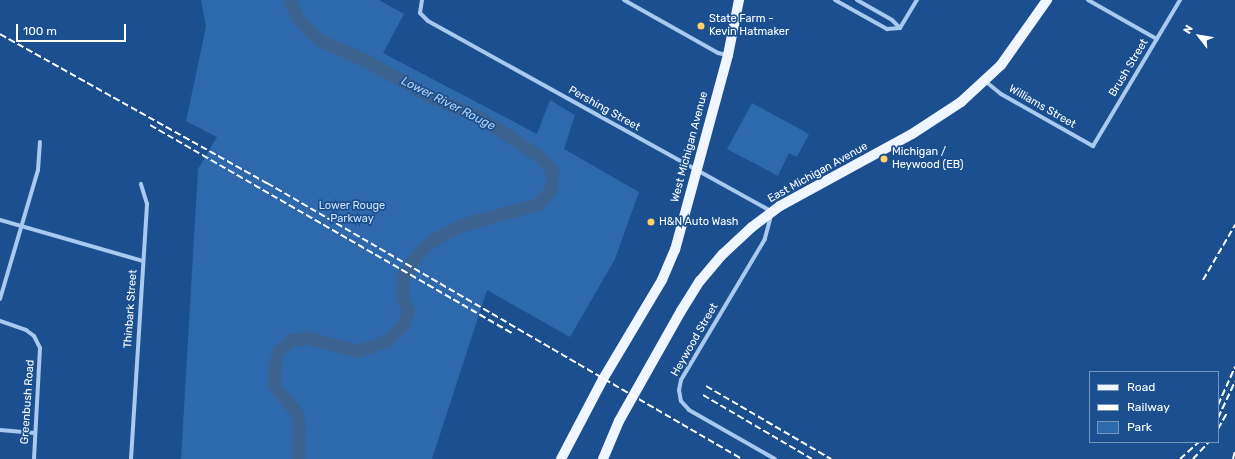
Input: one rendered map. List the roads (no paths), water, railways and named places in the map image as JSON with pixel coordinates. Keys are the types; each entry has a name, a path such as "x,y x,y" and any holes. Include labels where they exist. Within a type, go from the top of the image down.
{"main road":[{"name":"West Michigan Avenue","path":"561,459 603,380 662,280 675,250 728,55 739,0"},
{"name":"East Michigan Avenue","path":"603,459 616,427 700,281 723,254 772,212 935,120 961,102 1015,49 1047,0"}],"street":[{"name":"Pershing Street","path":"422,0 421,16 428,21 772,212"},
{"path":"624,0 718,53 728,55"},
{"path":"835,0 887,29 900,28"},
{"path":"856,0 892,20 900,28"},
{"path":"900,28 917,0"},
{"path":"1088,0 1157,39"},
{"name":"Brush Street","path":"1093,146 1180,0"},
{"name":"Williams Street","path":"985,80 1002,94 1093,146"},
{"path":"0,299 41,159 40,142"},
{"path":"141,184 147,204 144,262"},
{"name":"Heywood Street","path":"772,212 765,239 681,380 679,390 681,401 689,410 775,459"},
{"name":"Thinbark Street","path":"0,220 144,262 131,459"},
{"name":"Greenbush Road","path":"0,321 26,330 34,336 40,348 34,459"},
{"path":"0,430 36,433"}],"waterway":[{"name":"Lower River Rouge","path":"289,0 298,19 319,40 365,60 429,96 481,118 539,156 552,170 551,189 538,204 461,225 434,239 419,252 403,277 402,297 408,310 403,325 386,341 358,351 309,338 291,340 279,350 274,368 274,385 297,413 299,430 298,459"}],"railway":[{"path":"0,34 267,183 742,459"},
{"path":"150,125 512,333"},
{"path":"1203,280 1235,225"},
{"path":"1219,403 1235,367"},
{"path":"1219,416 1235,382"},
{"path":"706,386 831,459"},
{"path":"703,395 812,459"},
{"path":"1219,427 1227,413"},
{"path":"1180,459 1198,443"},
{"path":"1193,459 1208,443"},
{"path":"1233,459 1235,451"}],"place":[{"name":"State Farm - Kevin Hatmaker","path":"701,26"},
{"name":"Michigan / Heywood (EB)","path":"884,159"},
{"name":"H&N Auto Wash","path":"651,222"}],"park label":[{"name":"Lower Rouge Parkway","path":"352,213"}]}
